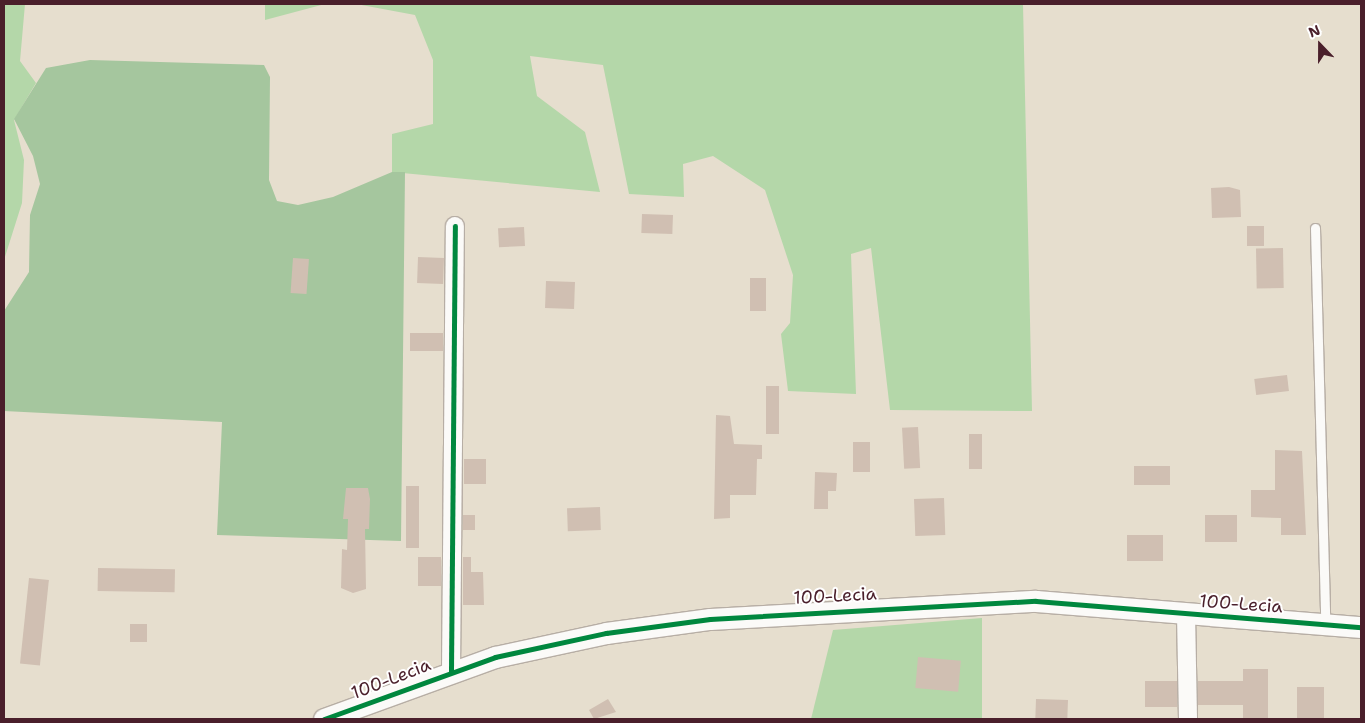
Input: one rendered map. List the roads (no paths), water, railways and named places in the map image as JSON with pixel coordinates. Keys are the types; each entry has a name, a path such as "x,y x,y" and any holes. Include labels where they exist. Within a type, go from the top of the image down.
{"street":[{"path":"451,670 455,226"},
{"name":"100-Lecia","path":"324,719 451,670 606,633 810,610 1036,602 1361,627"},
{"path":"1186,614 1188,719"}],"lane":[{"path":"1316,228 1325,623"}]}
